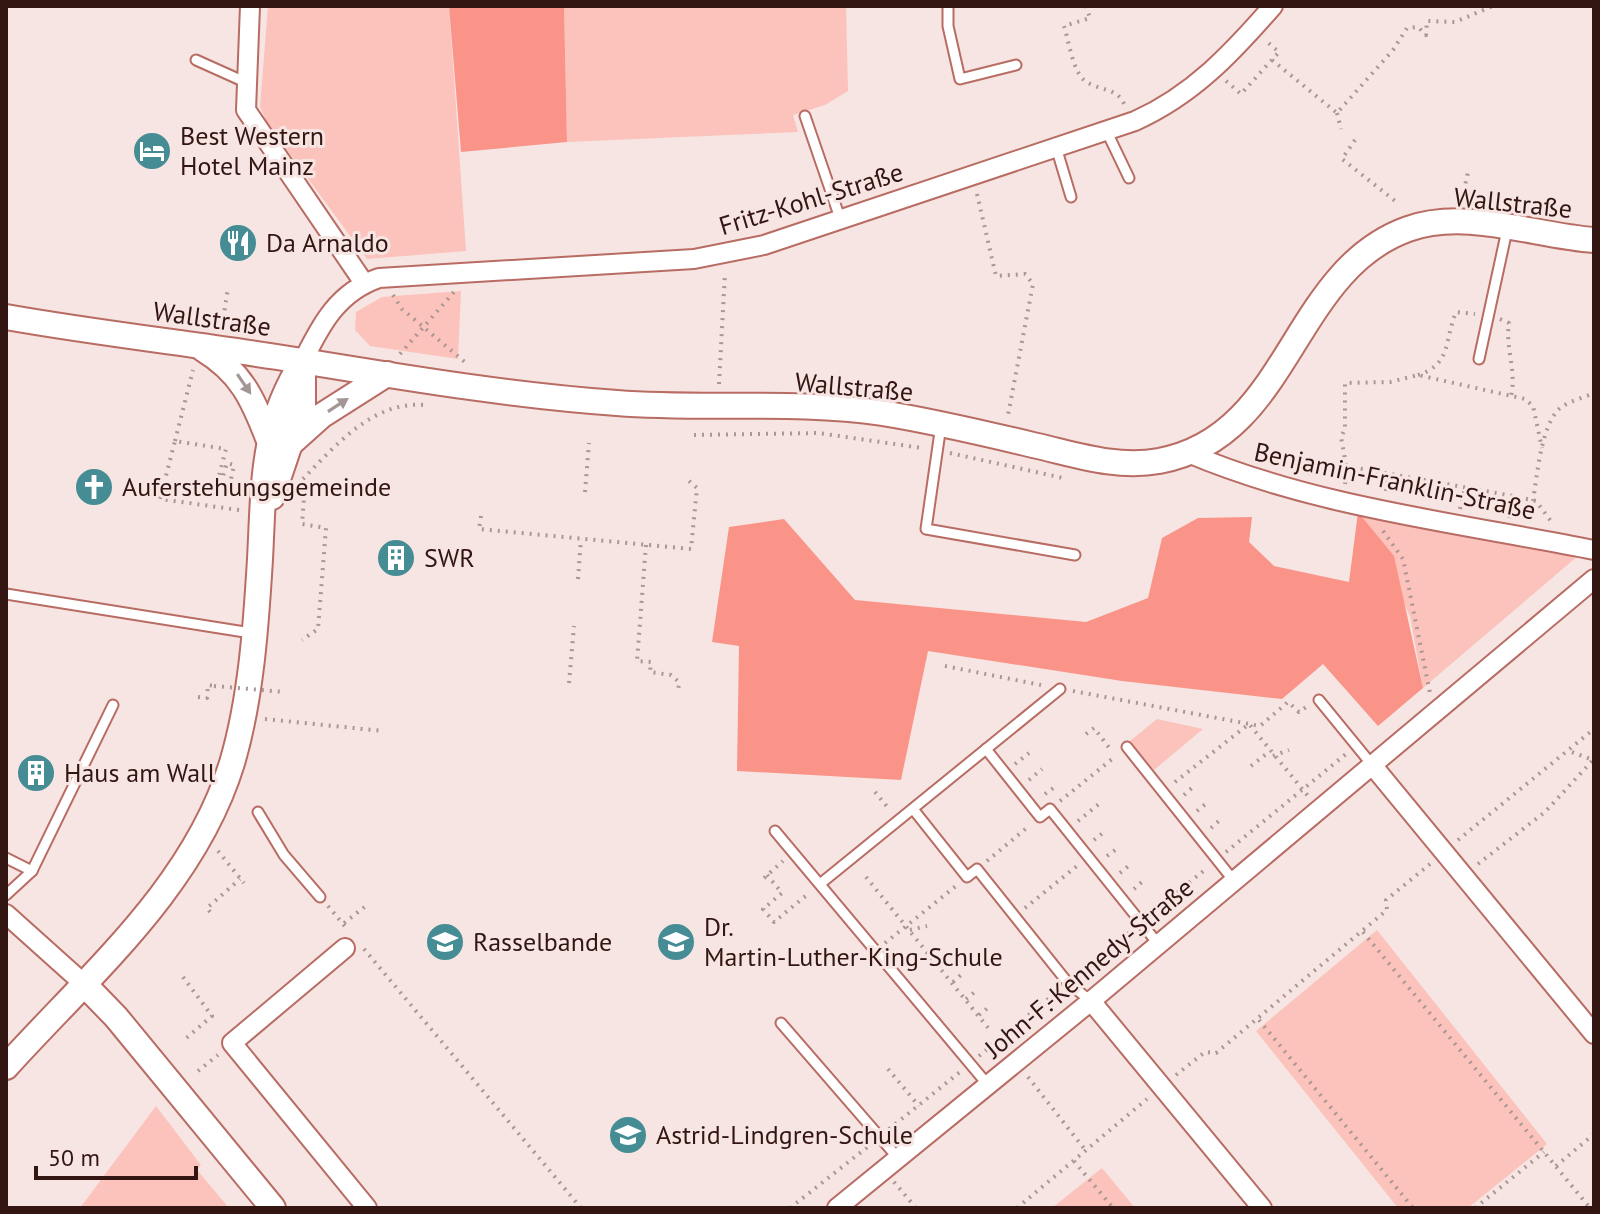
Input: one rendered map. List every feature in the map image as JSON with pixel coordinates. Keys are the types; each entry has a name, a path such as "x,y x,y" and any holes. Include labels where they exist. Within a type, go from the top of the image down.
{"street":[{"path":"250,6 246,110 364,283"},
{"name":"Fritz-Kohl-Straße","path":"303,361 334,306 364,283 395,275 694,259 764,245 1106,130 1153,112 1189,92 1273,6"},
{"name":"Wallstraße","path":"6,317 196,357 393,364 613,403 717,408 828,408 941,425 1114,464 1154,462 1188,453 1224,435 1246,416 1329,291 1374,246 1409,228 1439,223 1508,227 1556,237 1594,240"},
{"path":"196,357 237,373 280,440"},
{"path":"6,1066 152,908 176,876 213,808 231,764 243,717 252,633 254,518 280,440 283,392 303,361"},
{"path":"280,440 321,416 393,364"},
{"name":"Benjamin-Franklin-Straße","path":"1188,453 1234,473 1361,504 1594,550"},
{"path":"1594,579 1373,766 1594,1034"},
{"name":"John-F.-Kennedy-Straße","path":"837,1208 1373,766"},
{"path":"6,914 116,1017 273,1208"},
{"path":"345,948 232,1043 367,1208"},
{"path":"1091,1001 1262,1208"}],"lane":[{"path":"948,6 948,26 960,79 1016,65"},
{"path":"196,60 245,82"},
{"path":"805,116 841,221"},
{"path":"1106,130 1129,178"},
{"path":"1056,147 1071,197"},
{"path":"1479,359 1508,227"},
{"path":"941,425 926,529 1075,555"},
{"path":"6,594 85,609 252,633"},
{"path":"820,884 1060,689"},
{"path":"1319,700 1373,766"},
{"path":"6,895 32,871 113,705"},
{"path":"1127,747 1234,881"},
{"path":"986,749 1040,817 1050,809 1159,945"},
{"path":"913,809 967,877 977,869 1068,983 1091,1001"},
{"path":"258,812 284,855 320,897"},
{"path":"775,831 988,1085"},
{"path":"6,858 32,871"},
{"path":"781,1023 891,1164"}],"path":[{"path":"1086,6 1090,18 1064,26 1077,70 1088,83 1119,95 1125,106"},
{"path":"1337,113 1393,50 1407,28 1418,27 1426,35 1427,21 1455,22 1493,6"},
{"path":"1226,81 1241,94 1272,60 1279,52 1264,39"},
{"path":"1272,60 1337,113 1341,129"},
{"path":"1355,140 1342,159 1399,204"},
{"path":"1462,199 1468,172"},
{"path":"979,201 996,276 1025,274 1033,284 1008,415"},
{"path":"717,408 725,270"},
{"path":"393,364 458,287"},
{"path":"222,326 228,288"},
{"path":"390,290 402,309 425,325 466,363"},
{"path":"196,357 160,499 254,518"},
{"path":"1345,466 1341,437 1345,429 1345,383 1349,381 1390,382 1418,375 1525,399 1533,406 1542,448"},
{"path":"1533,501 1542,448 1558,410 1594,393"},
{"path":"292,493 351,432 390,409 408,404 439,406"},
{"path":"175,441 226,449 219,476 223,476 227,463 234,465 229,488 238,489 240,479 249,482"},
{"path":"585,492 589,443"},
{"path":"1302,475 1320,465 1345,466 1533,501 1553,524 1567,527"},
{"path":"481,516 479,529 691,549 697,488 689,481"},
{"path":"300,482 304,498 302,524 326,528 318,629 302,640"},
{"path":"1361,504 1403,559 1434,715"},
{"path":"578,579 581,539"},
{"path":"646,545 637,661 651,662 650,672 671,675 679,682 678,693"},
{"path":"569,683 574,626"},
{"path":"945,666 1260,726 1288,702 1299,712 1319,700"},
{"path":"198,697 207,698 208,685 285,692"},
{"path":"265,719 383,731"},
{"path":"1249,724 1320,810"},
{"path":"1163,792 1249,724"},
{"path":"1086,734 1094,728 1116,756"},
{"path":"1017,1208 1205,1052 1216,1053 1259,1020 1387,910 1386,900 1594,729"},
{"path":"970,1064 1356,745"},
{"path":"1050,809 1127,747"},
{"path":"1251,766 1272,753 1289,750"},
{"path":"1463,876 1545,812 1593,760 1569,751"},
{"path":"875,792 898,821"},
{"path":"1067,830 1099,804"},
{"path":"977,869 1040,817"},
{"path":"1015,916 1088,857"},
{"path":"210,912 207,908 242,881 229,866"},
{"path":"776,867 766,876 782,893 763,909 774,922 820,884"},
{"path":"866,877 989,1029"},
{"path":"875,951 908,928 967,877"},
{"path":"320,897 581,1208"},
{"path":"343,924 367,905"},
{"path":"908,928 927,926"},
{"path":"1363,932 1590,1208"},
{"path":"939,966 950,957"},
{"path":"952,983 963,973"},
{"path":"183,977 212,1016 184,1040"},
{"path":"966,999 976,991"},
{"path":"979,1015 989,1007"},
{"path":"1259,1020 1413,1208"},
{"path":"198,1071 232,1043"},
{"path":"1016,1062 1086,1151"},
{"path":"888,1069 919,1106"},
{"path":"1556,1166 1594,1134"},
{"path":"1475,1208 1544,1152"},
{"path":"1074,1161 1113,1208"},
{"path":"891,1164 916,1208"}],"shaded area":[{"path":"268,6 449,6 466,251 367,259 268,124 260,107"},
{"path":"449,6 564,6 567,142 461,152"},
{"path":"564,6 846,6 848,91 825,105 793,115 798,132 567,142"},
{"path":"461,291 458,359 370,346 355,330 356,312 382,297"},
{"path":"1358,512 1579,555 1423,688 1410,616"},
{"path":"1358,512 1394,556 1423,688 1378,726 1323,664 1282,699 1122,681 928,651 901,780 737,771 739,646 712,642 729,527 784,519 855,600 1086,622 1148,598 1162,538 1198,518 1252,517 1249,542 1274,566 1349,582"},
{"path":"1157,719 1203,729 1154,770 1130,741"},
{"path":"1377,930 1547,1144 1468,1208 1398,1208 1256,1031"},
{"path":"156,1106 201,1165 197,1170 229,1208 80,1208"},
{"path":"1102,1168 1135,1208 1052,1208"}],"place":[{"name":"Best Western Hotel Mainz","path":"152,151"},
{"name":"Da Arnaldo","path":"238,243"},
{"name":"Auferstehungsgemeinde","path":"94,487"},
{"name":"SWR","path":"396,558"},
{"name":"Haus am Wall","path":"36,773"},
{"name":"Rasselbande","path":"445,942"},
{"name":"Dr. Martin-Luther-King-Schule","path":"676,942"},
{"name":"Astrid-Lindgren-Schule","path":"628,1135"}]}
